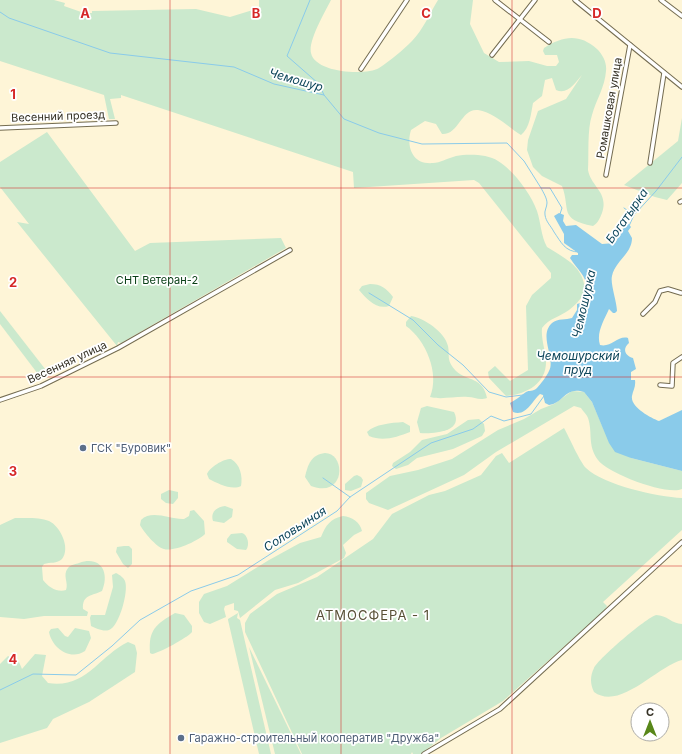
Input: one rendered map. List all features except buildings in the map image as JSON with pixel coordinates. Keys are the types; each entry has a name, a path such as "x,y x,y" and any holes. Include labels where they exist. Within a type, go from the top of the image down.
{"street":[{"path":"361,69 407,0"},
{"path":"495,0 549,42"},
{"path":"492,55 535,0"},
{"path":"574,0 682,86"},
{"path":"661,0 682,16"},
{"name":"Ромашковая улица","path":"606,175 630,44"},
{"path":"650,163 664,73"},
{"name":"Весенний проезд","path":"0,128 116,123"},
{"name":"Весенняя улица","path":"0,400 41,386 118,348 290,250"},
{"path":"643,314 655,302 660,291 673,290 682,293"},
{"path":"660,385 672,386 674,362 682,357"},
{"path":"424,754 500,709 682,542"}],"green space":[{"path":"0,0 54,0 65,3 64,6 84,13 92,13 92,11 196,9 230,17 259,8 259,0 331,0 314,34 311,53 315,60 321,65 331,69 353,72 363,72 379,68 401,52 420,32 438,0 473,0 470,24 484,53 499,62 529,61 547,66 556,66 559,62 557,55 545,55 543,51 544,48 558,41 571,38 584,40 590,44 601,54 606,68 604,83 590,121 588,170 592,181 599,190 604,206 600,219 593,226 582,223 570,217 562,186 542,176 533,167 527,150 528,140 538,111 566,99 582,75 574,85 568,90 564,91 556,90 552,78 545,80 542,96 533,103 528,124 521,135 496,117 478,110 472,110 448,133 442,134 436,124 425,121 411,130 409,142 415,158 426,163 436,163 456,156 472,155 488,157 504,165 516,177 531,197 537,211 543,238 547,247 573,265 582,277 585,293 578,302 566,312 548,322 542,328 546,360 543,375 539,381 528,390 506,396 489,378 488,372 495,366 510,381 528,370 526,306 532,295 551,278 551,273 479,183 474,180 354,188 353,172 121,95 121,98 110,99 115,119 109,119 104,95 0,61"},
{"path":"682,118 682,183 667,200 624,185 678,141"},
{"name":"СНТ Ветеран-2","path":"47,132 135,251 150,243 281,238 286,248 121,343 118,342 117,346 17,222 29,224 0,187 0,162"},
{"path":"370,284 386,289 393,297 389,306 384,307 372,303 359,290 362,286"},
{"path":"0,311 49,374 41,378 0,324"},
{"path":"411,316 433,326 443,336 448,346 449,358 453,367 460,374 474,380 482,386 487,398 430,397 433,388 432,368 420,340 406,326 406,322"},
{"path":"572,391 584,392 592,402 604,430 631,458 682,471 682,489 664,489 638,482 613,471 604,465 598,460 592,449 587,417 581,408 574,406 496,452 464,475 388,510 369,503 366,499 366,493 390,476 418,470 452,459 498,430 554,404"},
{"path":"427,406 454,412 456,419 455,424 451,428 439,432 420,433 417,422 421,408"},
{"path":"479,419 484,424 485,431 482,436 453,449 417,458 408,465 396,469 392,466 393,463 410,452 422,440 447,434 468,420"},
{"path":"403,422 410,426 410,432 395,437 379,439 369,436 367,432 374,427 388,423"},
{"path":"564,428 584,465 594,474 618,485 645,493 682,498 682,530 603,602 607,606 605,610 503,701 441,738 421,754 413,754 412,752 411,754 302,754 245,632 245,623 250,614 277,594 317,577 373,539 392,514 429,495 445,491 481,475 496,456 502,453 509,463"},
{"path":"325,453 332,455 337,460 339,474 336,481 331,486 323,488 311,486 305,477 307,468 313,458"},
{"path":"231,459 239,467 242,478 241,486 233,488 209,479 207,474 214,466"},
{"path":"357,475 363,480 361,487 351,491 345,490 345,484"},
{"path":"169,490 178,492 178,498 173,504 166,503 161,499 161,494"},
{"path":"225,506 233,509 232,517 224,523 213,521 212,515 215,510"},
{"path":"194,510 204,521 205,534 192,543 174,549 168,550 161,548 150,539 140,525 141,520 151,515 184,519 189,516 190,511"},
{"path":"343,516 355,520 362,531 354,535 343,545 346,553 344,558 298,583 275,590 240,618 238,611 234,610 234,603 225,606 224,609 226,617 210,624 204,622 199,613 199,602 204,594 227,586 300,543 321,537 329,523"},
{"path":"15,518 32,518 49,521 60,532 65,543 62,559 60,561 44,564 42,567 43,580 53,589 60,591 66,590 66,571 72,565 93,561 102,567 105,578 102,591 86,598 83,604 83,609 88,612 87,616 44,616 24,619 0,617 0,525"},
{"path":"242,533 248,540 246,550 237,549 227,542 227,539 231,534"},
{"path":"129,546 132,549 132,564 128,568 123,564 116,552 117,547"},
{"path":"116,573 124,579 126,592 120,616 113,627 109,630 102,630 91,626 90,618 91,615 105,615 113,587 112,575"},
{"path":"175,613 184,615 192,626 192,632 185,638 156,653 150,653 150,639 155,628 158,624"},
{"path":"238,613 237,618 240,620 271,754 259,754 228,620"},
{"path":"656,615 663,616 675,623 682,624 682,660 672,664 638,686 615,696 604,696 594,692 591,677 594,668 598,663 633,630"},
{"path":"58,628 65,636 68,637 75,628 89,631 91,638 85,651 79,654 68,654 58,648 49,632 51,629"},
{"path":"128,642 135,645 137,653 135,672 89,702 53,719 47,728 0,743 0,664 8,656 19,662 22,669 35,654 46,655 42,676 48,683 61,684 82,676"},
{"path":"249,647 301,754 275,754"}],"water":[{"name":"Чемошурский пруд","path":"559,213 564,215 563,221 566,226 576,225 602,244 615,243 627,222 631,227 628,231 632,238 631,244 616,266 612,276 617,311 613,313 609,309 601,327 599,336 600,345 608,345 621,338 628,338 629,343 625,352 628,356 633,358 636,369 631,372 631,380 635,380 632,400 642,412 659,421 682,410 682,471 631,458 615,452 609,443 592,402 584,392 573,391 554,404 549,405 545,403 543,395 540,394 528,408 522,412 513,412 510,403 526,392 536,389 549,371 551,366 547,340 548,328 554,321 572,318 577,310 577,304 583,301 586,295 587,289 585,279 570,258 572,255 578,255 578,253 564,243 564,234 554,216"}],"waterway":[{"path":"310,0 287,56 319,84 324,95"},
{"name":"Чемошур","path":"0,12 9,18 110,53 234,67 274,84 324,95 344,119 379,133 422,144 507,143 524,161 541,188 550,188 562,208 560,214"},
{"name":"Богатырка","path":"629,226 634,215 656,191 682,157"},
{"path":"541,188 547,201 545,214 547,222 564,246 574,252 579,252"},
{"path":"624,208 634,215"},
{"path":"369,293 413,320 438,345 463,365 489,392 506,397 523,395"},
{"name":"Соловьиная","path":"0,690 33,674 76,675 112,646 140,620 191,591 238,575 337,511 350,497 431,443 473,429 491,416 504,421 531,414 544,396"},
{"path":"323,478 350,497"}],"place":[{"name":"ГСК \"Буровик\"","path":"83,448"},
{"name":"Гаражно-строительный кооператив \"Дружба\"","path":"181,738"}],"district":[{"name":"АТМОСФЕРА - 1","path":"373,615"}],"water label":[{"name":"Чемошурка","path":"584,304"}]}
